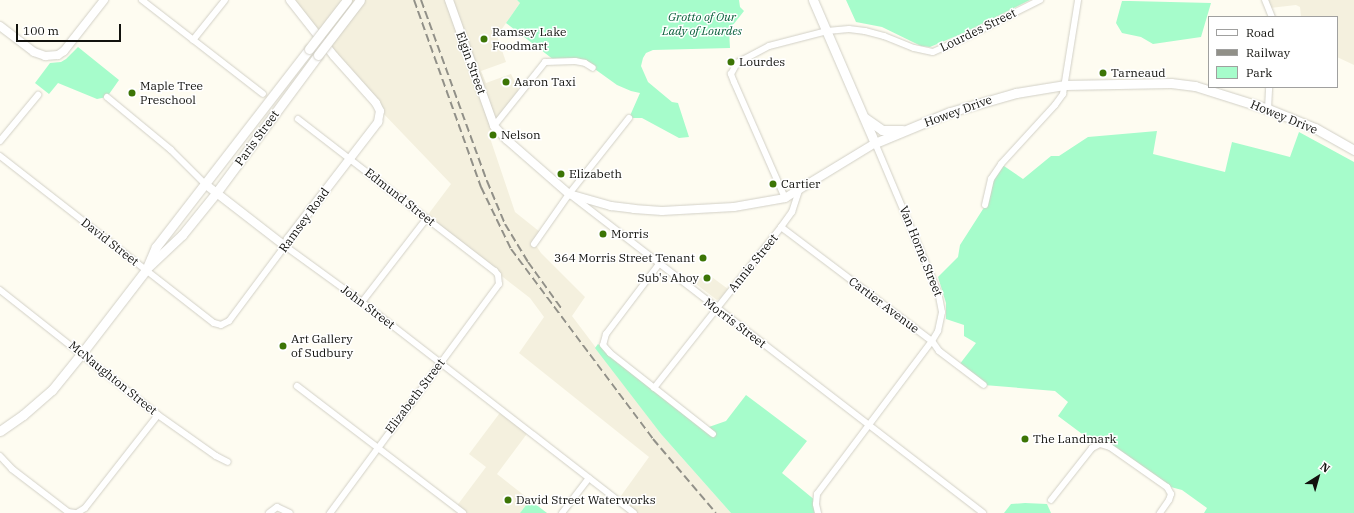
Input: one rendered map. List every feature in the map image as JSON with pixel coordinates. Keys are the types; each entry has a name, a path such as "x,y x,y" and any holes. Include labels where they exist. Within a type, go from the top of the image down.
{"main road":[{"name":"Paris Street","path":"146,270 156,247 347,0"},
{"name":"Paris Street","path":"0,431 23,415 52,390 146,270 162,256 182,234 216,193 360,0"},
{"name":"Van Horne Street","path":"813,0 875,143"},
{"name":"Howey Drive","path":"875,143 910,130 950,112 1016,93 1065,85 1184,84 1268,108 1315,128 1354,150"},
{"path":"864,117 882,130 910,130"}],"street":[{"path":"0,26 34,52 51,57 64,51 104,0"},
{"path":"142,0 263,94"},
{"path":"193,40 225,0"},
{"name":"Ramsey Road","path":"221,325 229,321 285,246 288,239 378,122 380,111 376,103 334,56 290,0"},
{"name":"Elgin Street","path":"449,0 494,126"},
{"name":"Lourdes Street","path":"785,198 734,82 731,74 733,66 743,59 769,46 827,31 850,29 865,30 914,48 933,52 1040,0"},
{"path":"985,205 989,186 996,171 1016,146 1060,99 1065,85 1078,0"},
{"path":"1265,0 1272,16"},
{"path":"494,126 545,62 575,61 585,63 593,68"},
{"path":"1268,108 1269,88"},
{"path":"0,141 38,95"},
{"name":"John Street","path":"107,97 171,150 216,193 362,302 634,513"},
{"path":"534,244 569,194 629,118"},
{"name":"Edmund Street","path":"298,119 495,271 499,279"},
{"name":"Morris Street","path":"494,126 506,139 569,194 716,309 983,513"},
{"name":"Howey Drive","path":"569,194 611,206 662,210 734,207 785,198 875,143"},
{"name":"Van Horne Street","path":"818,513 816,504 817,494 932,341 940,322 942,302 875,143"},
{"name":"David Street","path":"0,156 214,323 221,325"},
{"name":"Annie Street","path":"654,388 792,212 798,191"},
{"path":"362,302 427,218"},
{"name":"Cartier Avenue","path":"781,227 932,341 939,351 984,385"},
{"path":"659,264 606,334 602,341 602,345 610,353 713,434"},
{"name":"Elizabeth Street","path":"330,513 440,362 498,288 499,279"},
{"name":"McNaughton Street","path":"0,290 82,353 158,415 216,456 228,462"},
{"path":"297,386 463,513"},
{"path":"0,456 12,469 68,512 76,513 85,508 158,415"},
{"path":"1052,500 1092,448 1100,444 1110,447 1167,487 1171,494 1169,500 1160,513"},
{"path":"562,513 589,478"},
{"path":"269,513 277,507 290,513"}],"shaded area":[{"path":"291,0 517,0 520,3 497,36 506,62 481,71 486,83 511,74 519,90 498,117 489,135 515,212 540,232 533,241 541,253 585,297 572,316 661,434 731,513 635,513 618,500 649,457 519,353 544,317 530,298 427,218 451,184 381,111"},
{"path":"1265,0 1354,0 1354,65 1338,57 1338,16 1301,16 1300,7 1296,5 1269,8"},
{"path":"705,272 728,289 721,298 717,300 696,284"},
{"path":"502,410 529,431 497,474 530,500 520,513 464,513 456,507 486,467 469,454"}],"green space":[{"name":"Grotto of Our Lady of Lourdes","path":"517,0 739,0 740,7 744,11 729,30 730,48 653,50 646,53 643,58 641,66 648,82 672,102 678,103 689,137 679,138 642,118 629,118 640,93 617,85 585,62 554,60 506,23 520,3"},
{"path":"846,0 1030,0 961,34 930,47 921,46 882,27 856,22"},
{"path":"1122,1 1211,3 1201,37 1153,44 1141,37 1122,33 1116,23"},
{"path":"78,47 119,80 107,97 97,99 58,83 49,94 35,83 50,63 61,62"},
{"path":"1157,131 1153,154 1225,172 1232,142 1290,157 1299,132 1354,162 1354,513 1204,513 1207,508 1182,490 1167,486 1110,446 1097,445 1058,416 1068,402 1055,391 984,385 959,365 976,343 964,336 964,325 946,319 946,303 938,277 958,257 960,245 985,206 989,186 1001,164 1023,179 1051,156 1059,156 1088,137"},
{"path":"598,344 706,428 726,421 746,395 807,441 782,473 816,501 819,513 731,513 661,434 595,348"},
{"path":"530,500 547,513 520,513"},
{"path":"1011,504 1047,504 1051,513 1004,513"}],"railway":[{"path":"414,0 481,187 511,249 653,439 716,513"},
{"path":"421,0 487,181 505,224 528,262 561,308"}],"place":[{"name":"Ramsey Lake Foodmart","path":"484,39"},
{"name":"Lourdes","path":"731,62"},
{"name":"Tarneaud","path":"1103,73"},
{"name":"Aaron Taxi","path":"506,82"},
{"name":"Maple Tree Preschool","path":"132,93"},
{"name":"Nelson","path":"493,135"},
{"name":"Elizabeth","path":"561,174"},
{"name":"Cartier","path":"773,184"},
{"name":"Morris","path":"603,234"},
{"name":"364 Morris Street Tenant","path":"703,258"},
{"name":"Sub's Ahoy","path":"707,278"},
{"name":"Art Gallery of Sudbury","path":"283,346"},
{"name":"The Landmark","path":"1025,439"},
{"name":"David Street Waterworks","path":"508,500"}]}
